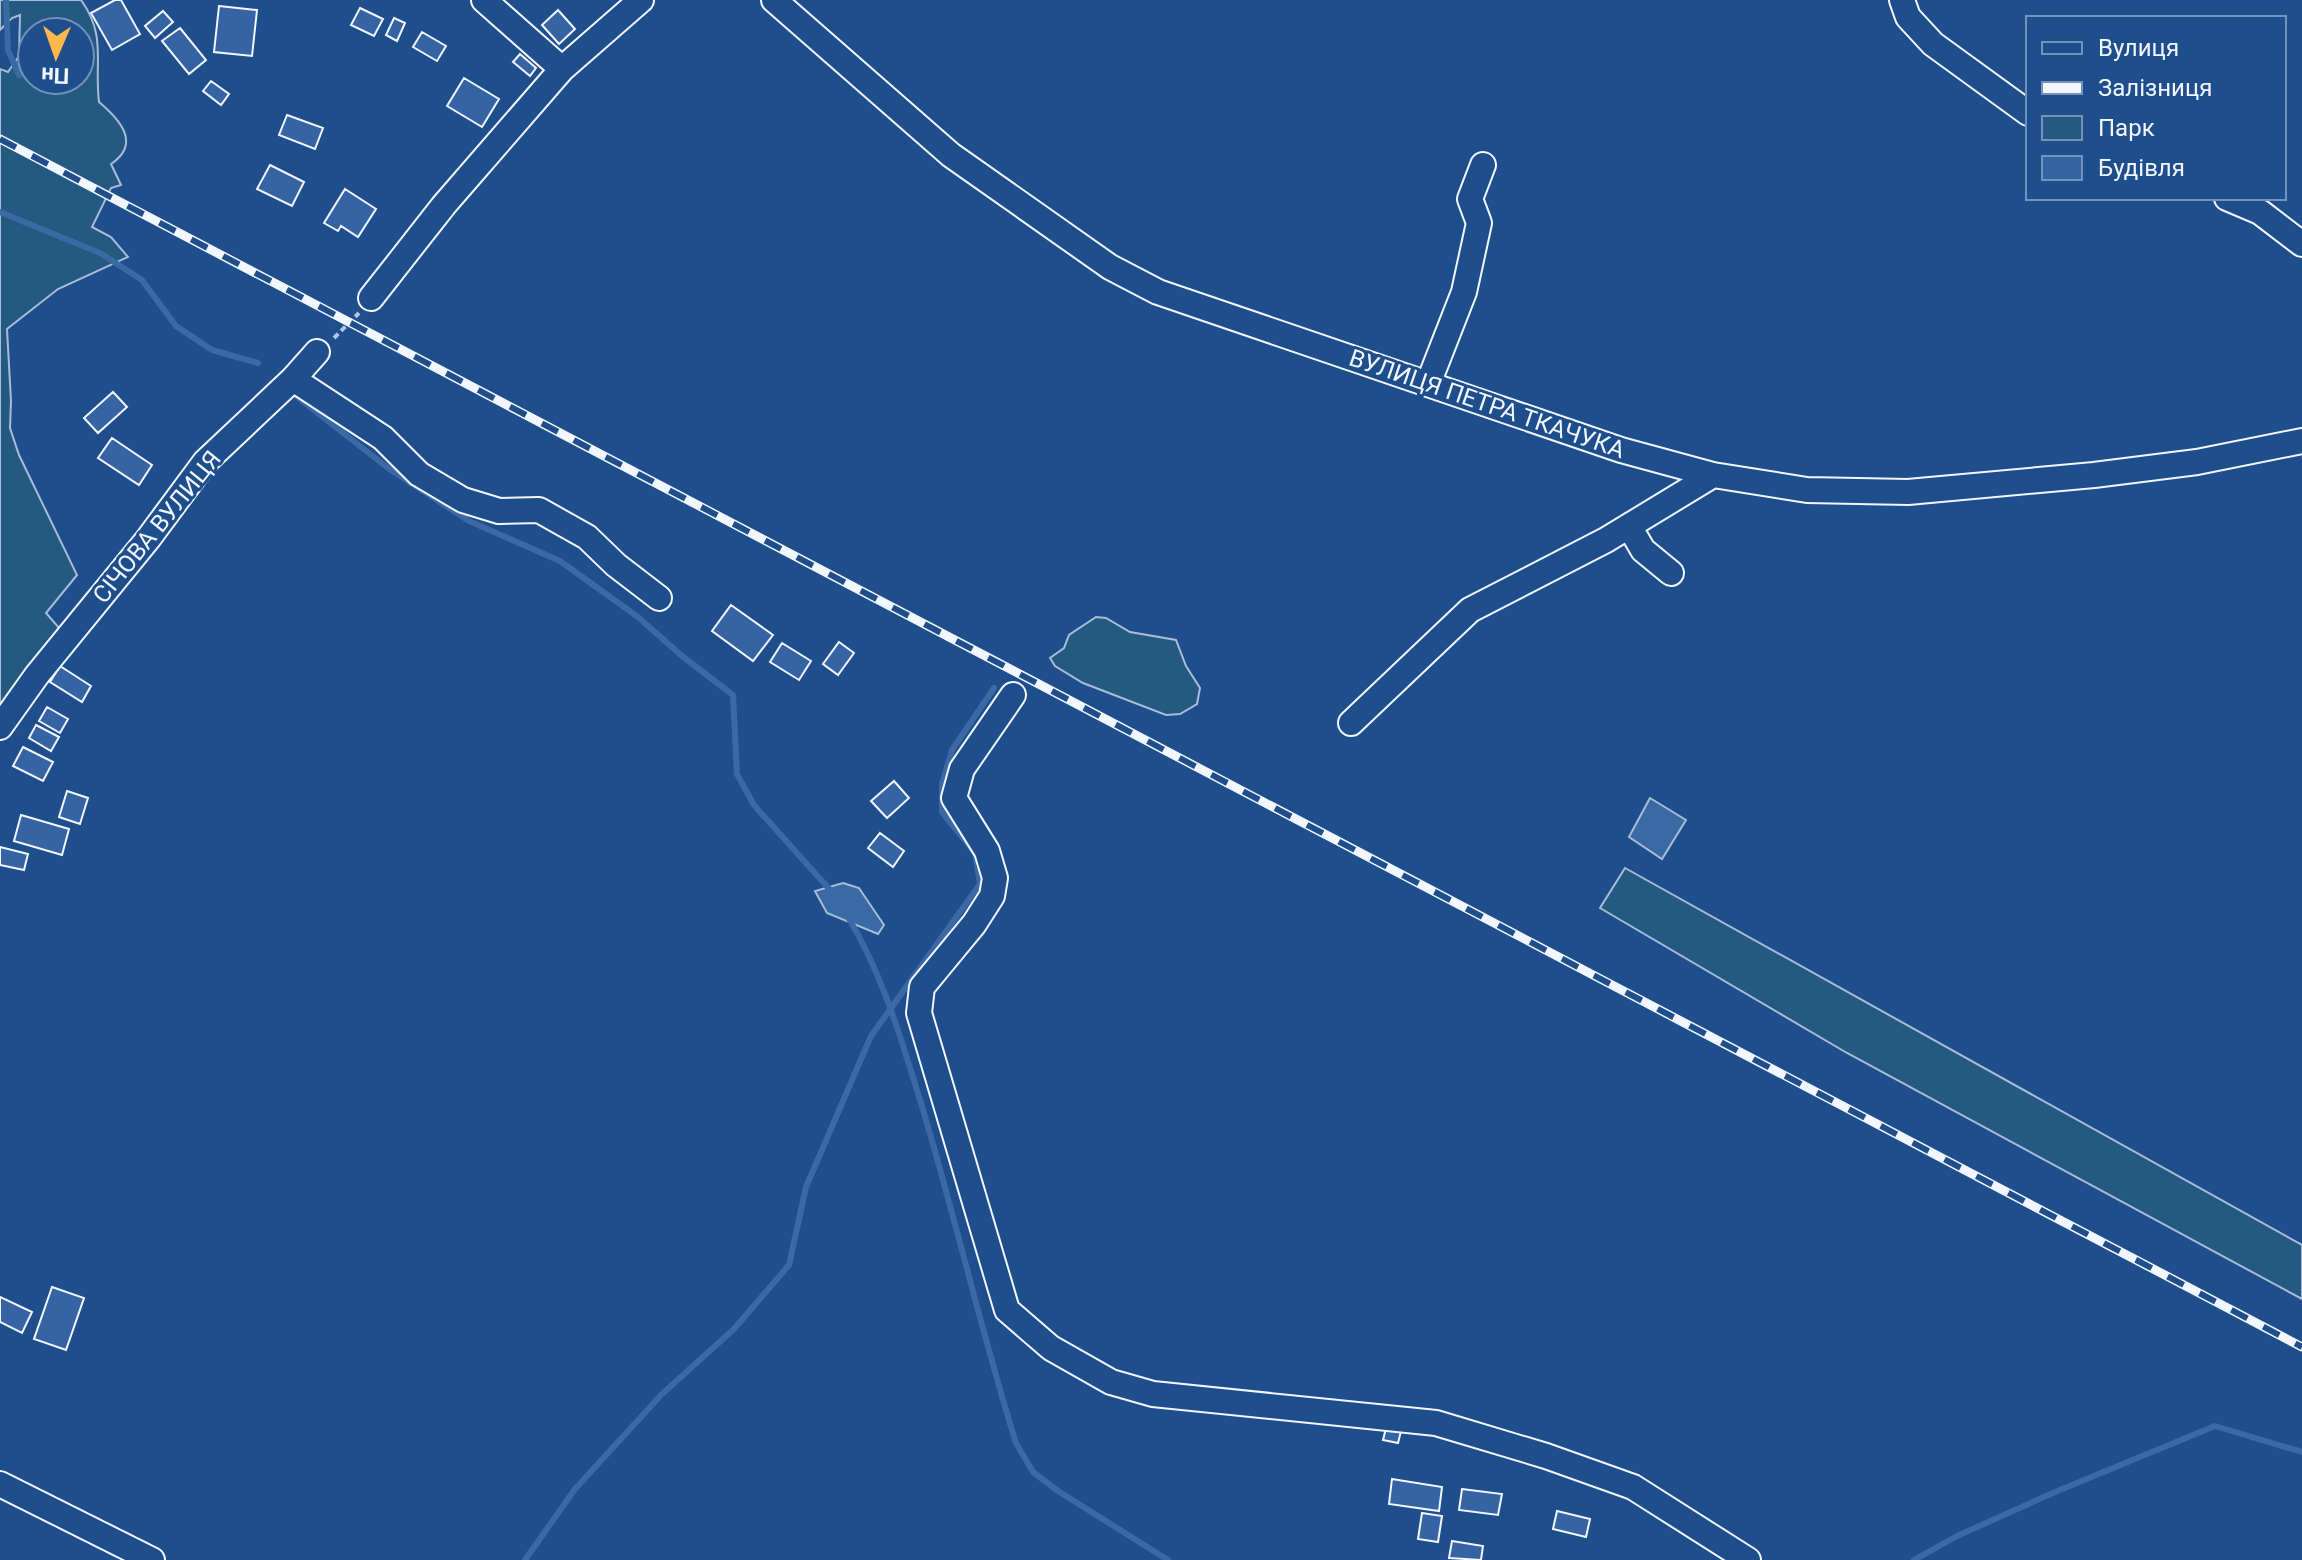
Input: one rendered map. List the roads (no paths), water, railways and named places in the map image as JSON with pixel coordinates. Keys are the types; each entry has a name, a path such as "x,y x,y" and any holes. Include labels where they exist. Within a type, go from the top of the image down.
{"street":[{"path":"484,0 562,69"},
{"path":"371,298 444,205 562,69 641,0"},
{"name":"ВУЛИЦЯ ПЕТРА ТКАЧУКА","path":"774,0 951,155 1110,267 1158,292 1621,450 1713,475 1807,490 1908,492 2197,462 2302,441"},
{"path":"1902,0 1908,17 1933,44 2026,112"},
{"path":"1428,384 1464,292 1479,223 1470,199 1483,165"},
{"path":"2232,200 2260,212 2302,244"},
{"name":"СІЧОВА ВУЛИЦЯ","path":"0,727 37,675 148,539 205,462 293,379 317,352"},
{"path":"293,379 383,438 419,474 463,500 487,508 499,511 539,510 587,537 616,565 659,598"},
{"path":"1351,723 1470,610 1606,540 1713,475"},
{"path":"1629,526 1643,550 1671,573"},
{"path":"1013,695 962,769 954,798 987,851 995,878 992,896 974,924 922,987 919,1013 1007,1310 1051,1348 1111,1382 1153,1394 1436,1423 1546,1456 1633,1487 1748,1560"},
{"path":"0,1484 152,1560"}],"waterway":[{"path":"6,0 8,50 16,68"},
{"path":"0,212 100,253 142,280 176,326 212,350 258,363"},
{"path":"289,388 388,468 469,521 560,561 638,617 733,695 737,774 754,805 831,891"},
{"path":"525,1560 575,1489 662,1394 734,1329 789,1265 806,1187 871,1036 980,884 975,853 942,812 942,784 952,750 994,688"},
{"path":"848,917 881,984 906,1055 1016,1443 1033,1472 1168,1560"},
{"path":"1914,1560 1957,1536 2055,1492 2215,1426 2302,1452"}],"railway":[{"path":"0,139 2302,1347"}]}
